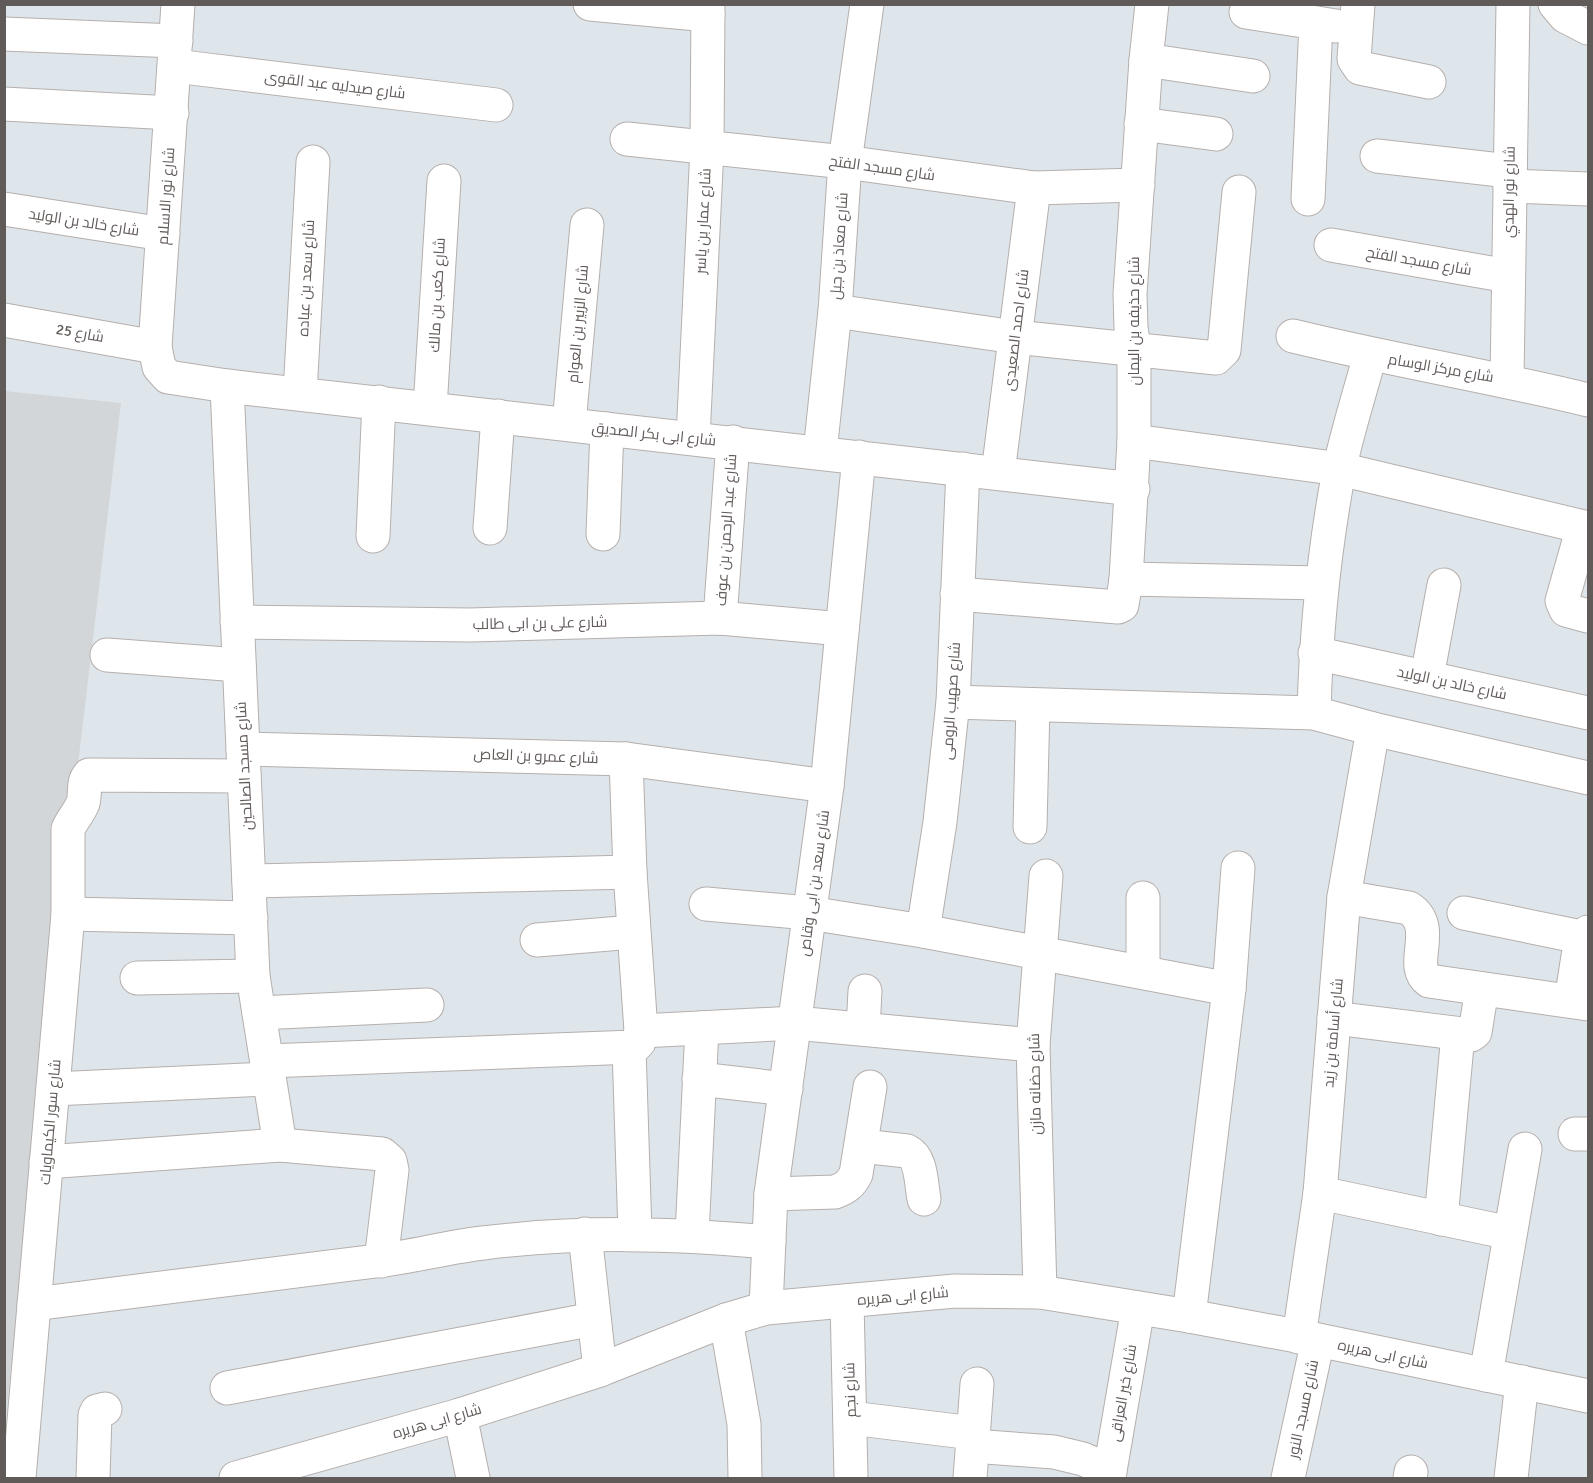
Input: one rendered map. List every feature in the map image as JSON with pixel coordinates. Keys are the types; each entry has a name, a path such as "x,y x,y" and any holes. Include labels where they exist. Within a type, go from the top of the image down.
{"street":[{"name":"شارع نور الاسلام","path":"175,379 168,377 159,368 156,347 178,4"},
{"path":"590,4 708,10"},
{"name":"شارع معاذ بن جبل","path":"820,453 835,311 845,162 867,4"},
{"name":"شارع حذيفه بن اليمان","path":"1125,591 1133,489 1134,441 1134,348 1130,294 1141,123 1152,4"},
{"name":"شارع نور الهدي","path":"1506,380 1513,4"},
{"name":"شارع عمار بن ياسر","path":"693,438 707,148 708,10"},
{"path":"1246,12 1316,23 1357,17 1354,59 1360,68 1429,82"},
{"path":"1308,199 1316,23"},
{"name":"شارع صيدليه عبد القوى","path":"4,34 175,53 496,105"},
{"path":"1146,60 1253,76"},
{"path":"4,104 172,113"},
{"path":"1141,123 1216,134"},
{"name":"شارع مسجد الفتح","path":"627,139 845,162 1034,188 1137,185"},
{"path":"1377,156 1588,189"},
{"name":"شارع سعد بن عباده","path":"300,393 313,162"},
{"name":"شارع كعب بن مالك","path":"430,408 444,181"},
{"name":"شارع احمد الصعيدى","path":"998,473 1034,188"},
{"path":"835,311 1015,337 1216,358 1224,350 1239,192"},
{"name":"شارع خالد بن الوليد","path":"4,209 163,234"},
{"name":"شارع الزبير بن العوام","path":"569,424 587,225"},
{"name":"شارع مسجد الفتح","path":"1331,245 1508,276"},
{"name":"شارع 25","path":"4,320 156,347"},
{"name":"شارع مركز الوسام","path":"1293,336 1370,355 1506,380 1588,400"},
{"path":"1314,712 1315,653 1321,584 1340,469 1370,355"},
{"name":"شارع ابى بكر الصديق","path":"175,379 1133,489"},
{"name":"شارع مسجد الصالحين","path":"227,386 253,976 279,1145"},
{"path":"373,536 379,402"},
{"path":"490,528 498,416"},
{"path":"603,534 607,429"},
{"path":"1134,441 1340,469 1586,528 1562,601 1566,610 1588,616"},
{"name":"شارع عبد الرحمن بن عوف","path":"720,618 733,442"},
{"name":"شارع سعد بن ابى وقاص","path":"766,1308 771,1194 827,786 859,457"},
{"name":"شارع صهيب الرومى","path":"923,931 940,822 952,702 963,469"},
{"path":"957,594 1118,607 1121,606 1125,591 1321,584"},
{"path":"1427,677 1444,585"},
{"name":"شارع على بن ابى طالب","path":"237,622 471,625 720,618 842,629"},
{"name":"شارع خالد بن الوليد","path":"1315,653 1588,712"},
{"path":"107,655 239,664"},
{"path":"952,702 1314,712 1374,729 1588,778"},
{"path":"1030,827 1034,705"},
{"name":"شارع أسامة بن زيد","path":"1308,1339 1344,897 1374,729"},
{"path":"626,759 633,932 635,1233"},
{"name":"شارع عمرو بن العاص","path":"94,774 244,762 626,759 827,786"},
{"name":"شارع سور الكيماويات","path":"18,1479 68,914 68,829 82,805 86,778 94,774"},
{"path":"1189,1316 1229,989 1238,868"},
{"path":"249,881 630,872"},
{"name":"شارع حضانه مازن","path":"1040,1292 1033,1045 1046,876"},
{"path":"1344,897 1408,908 1414,912 1422,923 1421,968 1425,978 1429,981 1580,1003 1585,934 1464,913"},
{"path":"1143,898 1143,972"},
{"path":"706,904 809,913 923,931 1229,989"},
{"path":"68,914 250,918"},
{"path":"537,940 633,932"},
{"path":"136,978 253,976"},
{"path":"1334,1018 1471,1035 1474,1034 1482,988"},
{"path":"863,1029 866,991"},
{"path":"259,1013 427,1005"},
{"path":"52,1089 635,1040 702,1028 795,1023 1033,1045"},
{"path":"692,1235 702,1028"},
{"path":"1441,1219 1458,1034"},
{"path":"699,1079 786,1089"},
{"path":"771,1194 835,1192 852,1183 856,1174 870,1087"},
{"path":"46,1162 279,1145 382,1154 390,1161 392,1170 381,1261"},
{"path":"861,1146 907,1151 913,1154 918,1163 924,1199"},
{"path":"1486,1375 1525,1149"},
{"path":"1320,1193 1510,1233"},
{"path":"585,1234 600,1370"},
{"path":"34,1304 381,1261 482,1243 585,1234 692,1235 769,1242"},
{"name":"شارع ابى هريره","path":"243,1478 460,1415 600,1370 726,1320 766,1308 955,1291 1040,1292 1189,1316 1588,1396"},
{"name":"شارع نجم","path":"847,1301 851,1479"},
{"name":"شارع خير العراقى","path":"1108,1475 1138,1308"},
{"path":"227,1388 594,1319"},
{"path":"726,1320 744,1424 745,1479"},
{"name":"شارع مسجد النور","path":"1288,1479 1308,1339"},
{"path":"1511,1479 1522,1382"},
{"path":"970,1479 977,1384"},
{"path":"93,1479 95,1415 97,1411 105,1409"},
{"path":"460,1415 473,1479"},
{"path":"851,1418 1054,1452 1083,1459 1108,1475"}],"shaded area":[{"path":"5,391 121,403 73,807 5,1423"}]}
